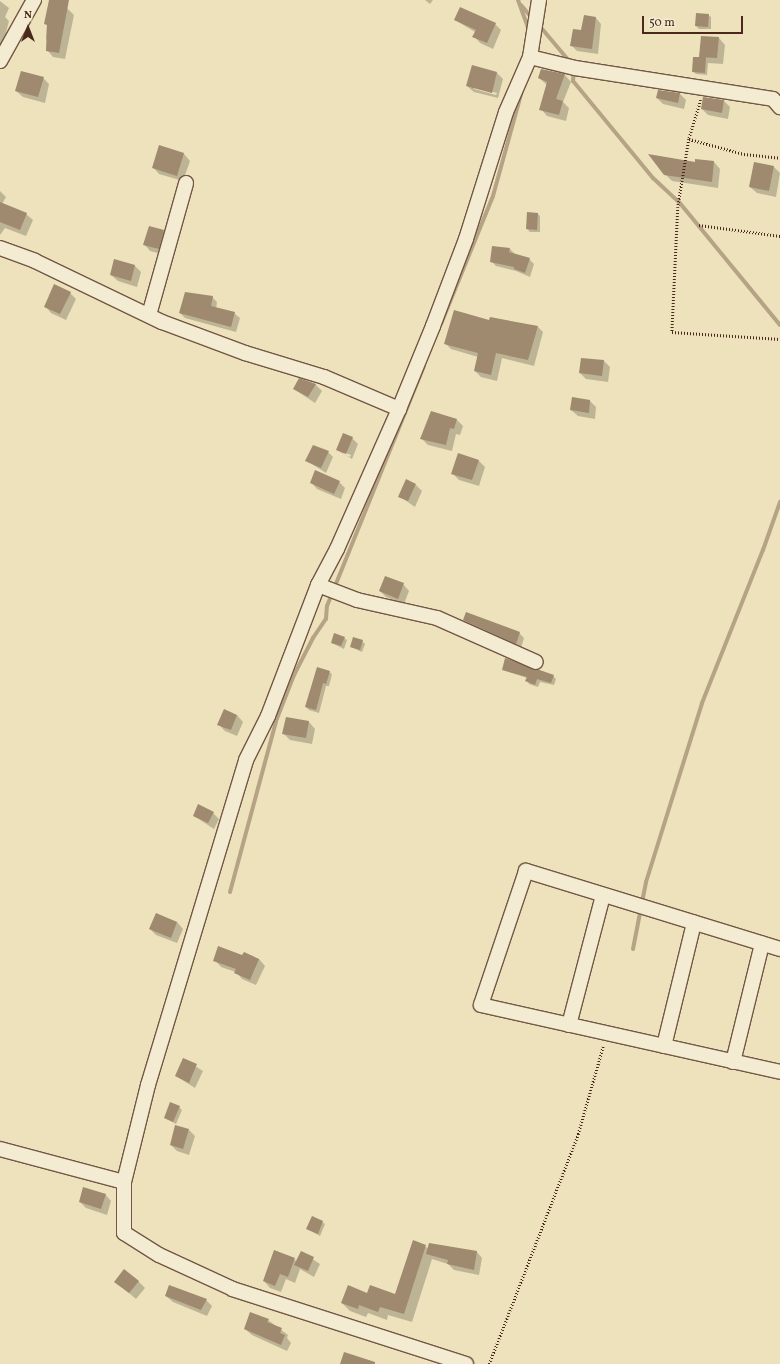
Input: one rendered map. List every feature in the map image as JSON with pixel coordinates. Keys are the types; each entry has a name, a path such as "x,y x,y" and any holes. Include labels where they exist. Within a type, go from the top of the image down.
{"street":[{"path":"0,61 34,0"},
{"path":"466,1364 233,1289 159,1255 124,1233 124,1182 148,1085 246,760 268,716 318,584 337,549 399,409 466,239 506,112 530,57 539,0"},
{"path":"530,57 575,68 706,87 773,99 780,107"},
{"path":"149,315 186,183"},
{"path":"0,248 35,261 149,315 211,341 349,386 399,409"},
{"path":"318,584 357,600 437,618 536,662"},
{"path":"780,949 526,871 481,1005 780,1072"},
{"path":"569,1025 603,895"},
{"path":"664,1046 694,923"},
{"path":"733,1062 762,944"},
{"path":"0,1149 124,1182"}],"path":[{"path":"706,87 689,139 678,207 672,332 780,339"},
{"path":"689,139 738,152 780,158"},
{"path":"699,225 780,236"},
{"path":"489,1364 578,1134 607,1034"}],"building":[{"path":"49,0 69,0 59,53 46,51 47,25 44,24"},
{"path":"460,7 496,23 487,43 472,37 476,30 454,20"},
{"path":"696,13 709,14 708,27 695,26"},
{"path":"584,15 596,17 592,49 570,46 573,29 581,30"},
{"path":"701,36 719,37 717,58 699,57"},
{"path":"693,57 706,57 705,73 692,72"},
{"path":"472,65 497,72 492,93 466,86"},
{"path":"541,69 565,74 556,99 563,101 559,115 539,110 547,82 538,78"},
{"path":"21,71 44,77 38,97 15,91"},
{"path":"658,90 680,93 678,103 656,98"},
{"path":"703,97 724,100 722,113 701,109"},
{"path":"159,145 184,153 177,176 152,168"},
{"path":"648,154 695,162 695,159 714,161 712,182 664,175"},
{"path":"754,162 774,166 769,191 749,187"},
{"path":"0,202 27,213 20,230 0,222"},
{"path":"527,212 538,213 537,230 526,229"},
{"path":"149,226 164,230 159,249 143,245"},
{"path":"492,246 510,248 509,252 530,258 525,273 514,269 514,267 490,262"},
{"path":"114,259 135,265 131,281 110,275"},
{"path":"54,284 71,292 60,314 44,307"},
{"path":"185,292 213,296 211,306 235,312 231,327 179,313"},
{"path":"454,310 489,320 490,317 538,326 528,360 496,353 491,375 474,371 478,353 444,344"},
{"path":"581,358 604,360 602,376 579,373"},
{"path":"299,378 316,384 308,397 293,389"},
{"path":"572,397 590,400 589,413 570,410"},
{"path":"431,411 457,419 454,429 450,428 446,445 420,439"},
{"path":"343,433 353,437 346,454 336,450"},
{"path":"313,445 329,451 321,468 305,461"},
{"path":"458,453 479,460 472,480 451,474"},
{"path":"315,470 340,481 334,494 310,483"},
{"path":"406,479 416,484 408,501 398,497"},
{"path":"385,576 404,583 398,599 379,591"},
{"path":"466,612 520,632 516,644 463,620"},
{"path":"334,633 345,637 341,646 331,643"},
{"path":"353,637 363,640 360,650 350,647"},
{"path":"505,658 554,675 551,683 537,679 535,685 525,681 527,677 502,670"},
{"path":"317,667 330,671 326,684 323,683 316,710 305,707"},
{"path":"224,709 237,715 231,730 217,725"},
{"path":"286,717 309,721 306,738 282,734"},
{"path":"198,804 214,812 208,823 193,816"},
{"path":"156,913 177,922 171,938 149,929"},
{"path":"218,946 242,955 244,952 259,959 250,980 234,973 236,969 213,961"},
{"path":"183,1058 197,1064 189,1083 175,1076"},
{"path":"170,1102 180,1106 173,1122 164,1118"},
{"path":"175,1125 189,1129 183,1149 170,1145"},
{"path":"83,1187 106,1194 101,1209 79,1202"},
{"path":"312,1216 323,1221 318,1234 306,1229"},
{"path":"413,1240 426,1245 404,1314 380,1307 378,1312 359,1305 358,1309 341,1303 348,1285 367,1293 370,1285 395,1294"},
{"path":"429,1243 477,1251 474,1270 447,1264 448,1260 426,1254"},
{"path":"274,1250 295,1258 288,1277 280,1274 275,1286 263,1281"},
{"path":"301,1251 314,1257 308,1271 294,1265"},
{"path":"124,1269 139,1281 129,1293 114,1282"},
{"path":"169,1285 207,1299 201,1310 165,1296"},
{"path":"250,1312 269,1319 267,1322 282,1328 280,1333 285,1335 281,1345 244,1329"},
{"path":"344,1352 375,1362 375,1364 340,1364"}],"waterway":[{"path":"518,0 529,31"},
{"path":"521,5 532,18"},
{"path":"538,24 570,62"},
{"path":"574,71 573,81 653,178 679,202 780,325"},
{"path":"441,324 493,196 522,91"},
{"path":"230,892 276,721 294,675 313,638 326,619 327,606 424,366"},
{"path":"633,949 646,882 702,703 763,550 780,502"}]}
